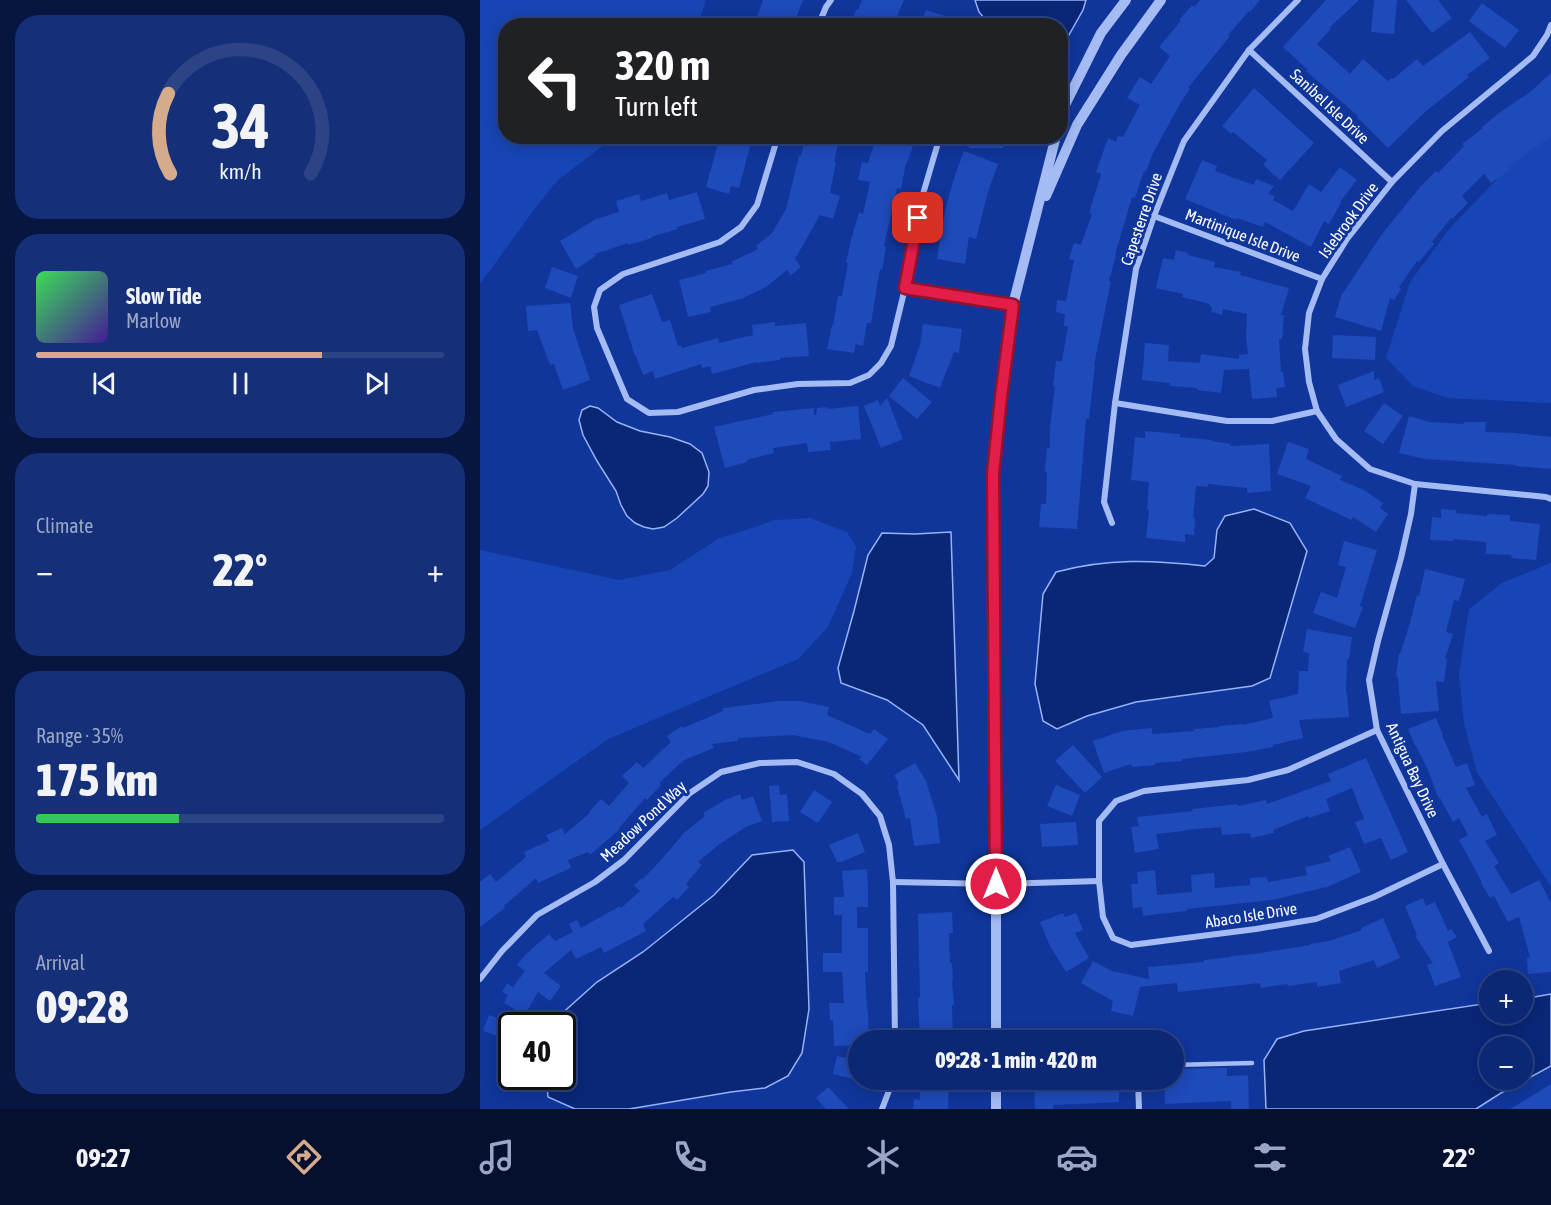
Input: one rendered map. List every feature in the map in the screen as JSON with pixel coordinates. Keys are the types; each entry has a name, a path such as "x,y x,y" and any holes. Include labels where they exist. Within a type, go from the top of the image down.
{"street":[{"path":"821,18 831,0"},
{"path":"1068,99 1101,33 1126,0"},
{"path":"1033,224 1077,125 1121,55 1161,0"},
{"name":"Capesterre Drive","path":"1112,523 1104,502 1115,403 1136,269 1154,216 1184,141 1249,50 1298,0"},
{"name":"Islebrook Drive","path":"1551,25 1533,56 1442,131 1392,182 1347,239 1322,279 1310,313 1305,349 1309,382 1317,411 1336,439 1371,469 1414,484 1546,496 1551,500"},
{"name":"Sanibel Isle Drive","path":"1249,50 1392,182"},
{"path":"776,144 757,205 741,227 720,242 623,274 600,290 594,307 597,328 627,399 648,413 678,412 754,390 798,384 849,383 869,375 881,363 891,346 923,194 938,144"},
{"path":"996,1030 993,474 1013,305 1054,144"},
{"name":"Martinique Isle Drive","path":"1154,216 1322,279"},
{"path":"905,288 1013,305"},
{"path":"1115,403 1227,421 1272,421 1317,411"},
{"name":"Antigua Bay Drive","path":"1414,484 1404,547 1369,680 1377,730 1443,864 1490,951"},
{"name":"Abaco Isle Drive","path":"1377,730 1288,770 1248,780 1144,791 1116,801 1099,822 1099,881 1102,917 1113,938 1131,945 1256,929 1316,919 1374,897 1443,864"},
{"name":"Meadow Pond Way","path":"480,979 502,951 537,915 595,882 624,860 690,793 721,772 760,763 797,762 834,774 862,794 880,816 889,846 893,882 895,1030"},
{"path":"893,882 996,884 1099,881"},
{"path":"882,1109 889,1090"},
{"path":"996,1090 996,1109"},
{"path":"1138,1090 1139,1109"}],"lane":[{"path":"1184,1065 1252,1063"}],"shaded area":[{"path":"480,0 706,0 700,18 498,18 498,144 605,144 558,180 480,284"},
{"path":"975,0 1086,0 1068,37 1068,18 984,18 979,12"},
{"path":"1551,131 1551,403 1448,398 1413,386 1386,358 1410,282 1451,227 1504,172"},
{"path":"590,406 598,408 617,422 640,431 690,444 702,453 709,472 708,486 703,494 664,527 653,529 635,523 627,516 616,491 583,435 579,420 582,410"},
{"path":"1254,509 1290,523 1307,551 1270,678 1252,686 1136,702 1087,716 1057,729 1043,721 1035,684 1043,594 1056,572 1112,562 1167,562 1205,566 1214,558 1217,530 1225,516"},
{"path":"810,518 847,532 856,547 852,573 828,627 798,659 608,739 480,830 480,550 619,580 670,570 718,539 775,520"},
{"path":"951,532 959,780 923,725 887,700 841,683 838,668 868,555 882,533"},
{"path":"1551,563 1551,887 1477,772 1464,723 1459,674 1469,609 1502,583"},
{"path":"793,850 804,862 809,1009 802,1053 788,1076 765,1088 629,1109 575,1109 548,1097 547,1090 576,1090 576,1012 564,1012 597,982 643,952 714,895 752,855"},
{"path":"1551,994 1551,1066 1533,1076 1533,1036 1479,1036 1479,1090 1507,1090 1476,1109 1266,1109 1264,1060 1277,1039 1304,1031 1479,1005 1479,1024 1533,1024 1533,997"}],"building":[{"path":"763,0 803,0 796,18 757,18"},
{"path":"862,0 904,0 896,18 853,18"},
{"path":"1200,0 1260,0 1228,35 1230,36 1188,88 1190,89 1153,153 1146,172 1144,171 1135,198 1132,197 1109,281 1111,281 1094,365 1089,419 1086,419 1077,529 1039,527 1041,504 1046,504 1047,472 1045,471 1047,448 1050,448 1056,361 1062,361 1068,326 1064,326 1065,314 1056,312 1057,300 1066,301 1074,260 1069,259 1074,243 1081,245 1092,214 1089,213 1101,174 1096,172 1108,138 1116,142 1118,136 1123,137 1140,105 1127,98 1140,77 1151,84 1170,56 1159,47 1192,5 1194,7"},
{"path":"1326,0 1359,0 1329,28 1331,29 1317,44 1350,74 1363,59 1388,81 1417,59 1423,66 1470,32 1490,58 1425,112 1388,148 1358,116 1306,71 1308,70 1283,47"},
{"path":"1374,0 1397,0 1394,34 1371,32"},
{"path":"1406,0 1438,0 1452,18 1432,33"},
{"path":"1482,3 1519,30 1505,48 1469,21"},
{"path":"926,10 948,17 948,18 923,18"},
{"path":"1551,73 1551,137 1534,147 1509,168 1510,170 1491,183 1484,174 1462,196 1468,203 1451,218 1432,242 1434,244 1419,262 1417,261 1399,287 1401,289 1394,300 1390,298 1381,331 1335,317 1341,296 1382,234 1420,187 1436,171 1438,173 1464,146 1462,144"},
{"path":"1254,88 1314,143 1280,180 1263,165 1267,160 1233,132 1231,134 1222,126"},
{"path":"718,144 751,144 739,188 731,186 729,194 706,187"},
{"path":"804,144 838,144 830,193 840,196 833,219 820,215 795,259 801,267 791,275 787,270 766,287 741,299 710,307 711,312 688,317 679,280 733,264 731,262 758,249 756,246 772,233 786,209 799,156 801,156"},
{"path":"874,144 914,144 906,163 901,189 897,188 871,323 867,323 863,346 856,344 854,353 827,349 838,296 842,296 851,240 859,212 863,214 870,182 858,180 862,162 868,163"},
{"path":"969,144 1003,144 1003,148 969,148"},
{"path":"964,151 998,164 976,239 969,237 965,264 937,259 946,207"},
{"path":"1202,160 1217,166 1215,171 1254,185 1256,179 1274,186 1268,194 1275,196 1273,200 1293,211 1309,184 1321,192 1340,167 1357,180 1340,202 1329,224 1324,221 1311,247 1265,222 1263,227 1237,218 1236,220 1185,199"},
{"path":"697,192 705,219 677,227 678,229 652,238 595,254 596,256 576,269 560,241 596,219 619,212 616,201 639,194 641,201 667,193 669,200"},
{"path":"1176,250 1215,262 1214,267 1241,272 1240,275 1289,288 1281,315 1284,315 1282,339 1279,339 1281,372 1283,372 1285,387 1276,388 1277,397 1252,399 1249,369 1224,370 1221,393 1142,380 1145,343 1169,345 1168,361 1200,363 1201,354 1239,359 1239,355 1248,354 1247,314 1223,309 1222,315 1211,312 1210,304 1182,297 1183,294 1156,288 1163,258 1174,260"},
{"path":"552,267 578,276 571,298 545,288"},
{"path":"652,294 662,322 670,320 678,346 681,345 682,348 718,338 719,343 753,335 752,325 775,322 775,326 806,323 809,356 757,362 712,374 710,366 702,368 701,364 655,379 653,371 643,375 619,305"},
{"path":"570,303 573,328 590,380 563,390 554,364 550,365 537,330 528,331 526,306"},
{"path":"923,324 962,329 959,353 954,352 940,388 909,376 920,345"},
{"path":"1333,335 1376,337 1375,360 1332,358"},
{"path":"1374,371 1374,380 1379,378 1384,392 1346,407 1338,385"},
{"path":"903,378 932,402 917,419 889,396"},
{"path":"887,398 903,439 881,448 864,406 878,400 880,406"},
{"path":"1384,403 1403,416 1383,444 1364,431"},
{"path":"858,406 861,439 830,442 831,450 808,452 807,443 773,448 774,453 725,468 714,427 773,414 773,412 814,408 814,415 816,415 817,408"},
{"path":"1409,416 1429,422 1464,424 1464,422 1486,422 1485,432 1551,437 1551,469 1425,459 1399,453"},
{"path":"1145,431 1180,434 1180,437 1212,440 1231,444 1230,446 1269,444 1271,491 1247,493 1247,488 1208,484 1208,487 1196,486 1194,535 1185,534 1185,542 1146,538 1149,482 1131,480 1135,437 1145,438"},
{"path":"1288,442 1309,449 1306,459 1342,476 1340,480 1364,490 1383,503 1380,508 1388,514 1376,532 1353,517 1351,520 1305,498 1311,486 1277,474"},
{"path":"1441,509 1487,516 1487,514 1510,515 1510,521 1540,524 1536,560 1511,558 1512,555 1486,554 1486,542 1454,539 1454,541 1430,540 1432,517 1441,518"},
{"path":"1344,541 1377,550 1360,606 1363,607 1355,628 1313,613 1321,592 1337,598 1346,567 1338,565"},
{"path":"1425,569 1465,579 1459,601 1454,600 1446,632 1453,634 1445,659 1447,659 1444,682 1436,681 1439,711 1401,714 1398,677 1396,676 1399,653 1417,595 1419,596"},
{"path":"1307,629 1352,637 1349,659 1347,659 1346,693 1349,717 1299,720 1303,738 1273,745 1273,747 1155,763 1155,765 1132,767 1131,764 1104,773 1093,741 1122,731 1152,728 1152,734 1194,731 1194,729 1242,725 1273,718 1269,701 1298,694 1299,671 1308,671 1309,653 1303,652"},
{"path":"779,701 800,701 829,707 827,715 870,734 874,729 888,739 867,765 859,759 862,757 829,742 793,735 738,738 738,741 712,744 714,748 684,760 659,783 661,785 647,800 645,798 620,829 590,855 588,852 568,860 571,868 538,883 536,878 504,906 505,908 480,927 480,882 490,874 496,882 526,857 524,852 549,841 546,835 562,828 565,834 590,813 601,799 609,806 629,783 622,776 637,762 643,768 671,742 667,736 682,726 683,728 723,711 723,708"},
{"path":"1436,718 1456,767 1467,763 1475,785 1466,788 1482,817 1487,814 1497,835 1485,841 1499,863 1494,866 1511,894 1539,880 1551,903 1551,972 1533,974 1533,970 1528,970 1527,958 1530,957 1519,917 1508,922 1494,896 1490,898 1481,883 1459,840 1468,835 1459,818 1453,822 1439,799 1408,729"},
{"path":"1073,745 1102,777 1085,793 1055,761"},
{"path":"1366,758 1408,852 1391,860 1381,838 1364,844 1355,822 1364,819 1352,788 1326,799 1330,811 1309,818 1308,816 1273,830 1274,833 1251,838 1250,833 1222,835 1221,827 1156,834 1159,849 1135,853 1131,827 1139,826 1137,817 1238,804 1238,806 1266,800 1267,804 1331,781 1328,774"},
{"path":"915,763 926,781 937,816 940,843 914,846 910,818 906,819 897,786 899,784 894,775"},
{"path":"779,785 780,795 787,794 789,821 772,822 769,786"},
{"path":"1056,785 1080,795 1072,816 1047,806"},
{"path":"814,790 832,802 818,823 800,812"},
{"path":"740,794 742,800 753,796 762,821 746,827 721,843 698,862 702,865 686,884 689,887 677,900 673,897 643,924 646,931 604,953 601,947 576,959 571,950 544,973 561,986 550,1001 538,992 527,1012 520,1012 504,1003 508,995 502,992 507,983 513,987 525,971 517,965 527,953 549,934 555,941 573,932 569,924 577,920 581,928 620,906 621,908 640,891 634,885 643,879 684,833 705,816 703,813"},
{"path":"1076,822 1078,845 1042,847 1040,824"},
{"path":"858,833 865,852 837,862 829,845"},
{"path":"1350,847 1361,872 1327,887 1272,900 1143,916 1142,907 1133,908 1131,884 1138,884 1137,872 1155,870 1157,895 1192,892 1191,875 1214,873 1215,888 1250,885 1250,878 1267,877 1268,882 1307,875 1305,867 1331,861 1328,856"},
{"path":"867,869 868,907 857,907 857,928 868,928 868,972 865,972 869,1030 848,1030 848,1045 834,1046 833,1020 830,1020 829,1003 844,1003 842,972 823,972 823,953 842,953 842,915 834,915 834,897 844,897 842,871"},
{"path":"1423,898 1426,906 1435,902 1448,931 1451,929 1457,937 1448,942 1461,977 1435,986 1427,965 1433,963 1415,936 1417,935 1405,906"},
{"path":"952,912 953,933 949,933 954,1005 952,1005 953,1030 919,1030 918,914"},
{"path":"1063,913 1065,917 1076,913 1083,930 1075,933 1089,958 1066,972 1050,946 1040,922"},
{"path":"1383,918 1400,958 1377,968 1374,960 1339,971 1341,983 1317,987 1317,982 1261,988 1260,983 1178,992 1177,983 1140,987 1133,1016 1111,1011 1113,1001 1081,983 1093,961 1112,971 1149,979 1148,967 1204,962 1204,960 1310,945 1362,930 1361,928"},
{"path":"489,1015 498,1018 498,1036 483,1031"},
{"path":"837,1056 848,1059 848,1078 833,1074"},
{"path":"1227,1068 1227,1076 1248,1075 1249,1109 1231,1109 1231,1101 1165,1104 1164,1090 1184,1090 1184,1069"},
{"path":"1551,1084 1551,1109 1510,1109 1540,1091"},
{"path":"828,1087 849,1109 826,1109 816,1098"},
{"path":"920,1090 949,1090 948,1109 913,1109 914,1099 920,1100"},
{"path":"1034,1090 1119,1090 1119,1102 1053,1105 1053,1109 1035,1109"}],"route":[{"path":"918,218 905,288 1013,305 993,474 996,884"}]}
